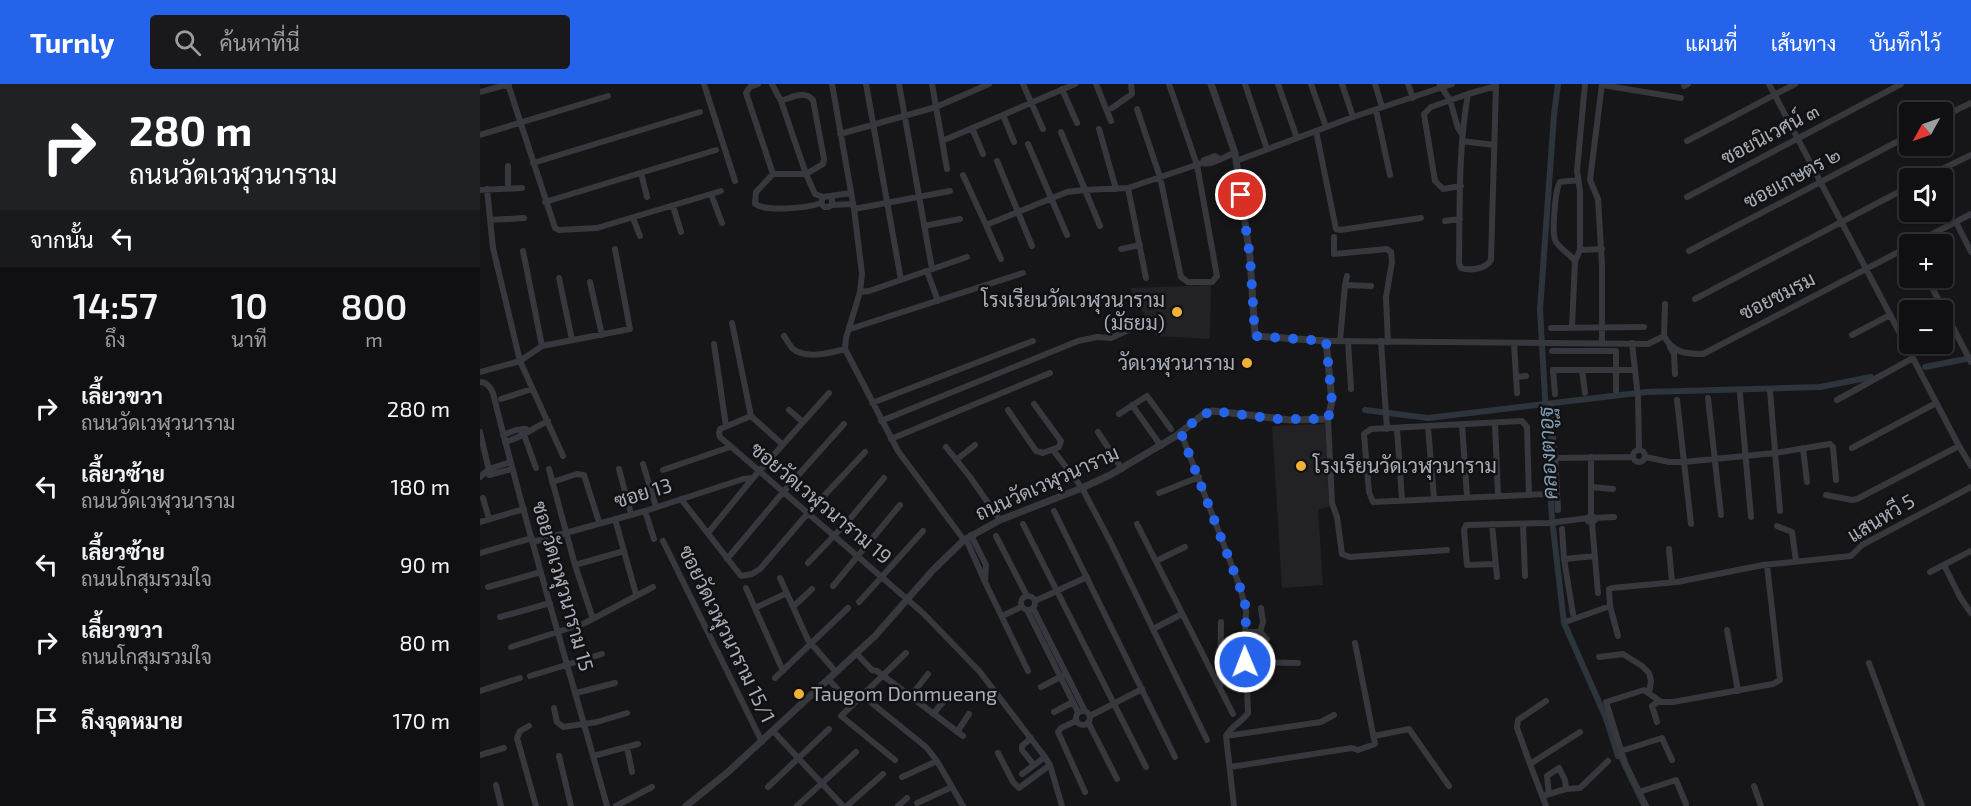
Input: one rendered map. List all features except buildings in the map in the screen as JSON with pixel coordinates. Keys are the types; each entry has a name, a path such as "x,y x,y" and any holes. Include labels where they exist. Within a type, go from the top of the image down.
{"street":[{"path":"481,89 508,84 545,202 555,228 559,230 597,228 721,191"},
{"path":"704,84 735,181"},
{"path":"758,84 750,87 746,93 773,174"},
{"path":"772,84 781,101 806,174 816,194 833,202 832,205"},
{"path":"832,84 862,274 860,292 845,350 906,464 967,538 985,582 1028,671"},
{"path":"866,84 901,280"},
{"path":"899,84 930,270 938,301"},
{"path":"932,84 947,170"},
{"path":"840,134 936,107 989,84"},
{"path":"1023,84 1043,129"},
{"path":"942,141 1075,84"},
{"path":"1096,84 1111,121"},
{"path":"1112,108 1132,94 1131,84"},
{"path":"1137,109 1160,177 1181,277 1188,282 1212,282 1217,276 1200,164 1169,84"},
{"path":"1211,84 1235,157 1250,257 1255,336 1326,341 1648,344 1665,336"},
{"path":"1245,84 1267,149"},
{"path":"1278,84 1297,138"},
{"path":"1311,84 1326,127"},
{"path":"1342,84 1353,117"},
{"path":"1375,84 1390,175"},
{"path":"1408,84 1413,98"},
{"path":"986,225 1051,198 1084,190 1128,188 1200,164 1215,156 1219,159 1235,157 1267,149 1452,84"},
{"path":"1572,327 1575,261 1580,250 1578,180 1585,84"},
{"path":"1769,84 1971,466"},
{"path":"1687,141 1794,84"},
{"name":"ซอยนิเวศน์ ๓","path":"1688,196 1901,84"},
{"path":"1461,186 1443,189 1435,181 1425,119 1426,110 1450,100 1468,94 1496,85 1490,264 1465,269 1461,268 1459,263 1461,186 1462,138 1468,94"},
{"path":"1602,342 1602,249 1598,200 1590,180 1602,85 1681,98"},
{"path":"1441,86 1450,100 1462,138"},
{"path":"1062,89 1077,123"},
{"path":"781,101 802,94 809,95 813,100 824,159 821,167 806,174 773,174 756,192 754,201 758,207 809,208 825,199 850,194"},
{"path":"480,135 608,96"},
{"path":"1953,111 1971,102"},
{"path":"533,163 700,112"},
{"path":"1003,115 1014,142"},
{"path":"972,128 983,154"},
{"path":"1099,129 1116,189"},
{"path":"1316,131 1336,229 1421,219"},
{"path":"1061,132 1100,226"},
{"path":"1462,138 1494,145"},
{"name":"ซอยเกษตร ๒","path":"1689,251 1899,141"},
{"path":"1028,144 1067,235"},
{"path":"545,202 716,150"},
{"path":"1944,168 1971,155"},
{"path":"997,161 1032,246"},
{"path":"508,166 508,188"},
{"path":"641,173 647,197"},
{"path":"963,175 1001,258"},
{"path":"1575,261 1568,252 1560,248 1555,240 1556,195 1560,182 1578,180"},
{"path":"522,188 483,190 490,220 493,248 520,361 563,456"},
{"path":"1128,188 1146,278"},
{"path":"825,199 824,207 832,205 853,207 950,190"},
{"path":"1695,299 1899,192"},
{"path":"711,194 722,223"},
{"path":"673,206 681,232"},
{"name":"ซอยชมรม","path":"1933,234 1971,214"},
{"path":"490,220 524,218"},
{"path":"633,218 640,236"},
{"path":"924,226 960,219"},
{"path":"1445,221 1460,219"},
{"path":"1956,222 1971,252"},
{"path":"1334,237 1334,254 1387,249 1391,252 1386,297 1388,342"},
{"path":"1121,249 1140,245"},
{"path":"480,372 520,361 542,346 630,329 615,249"},
{"path":"1580,250 1602,249"},
{"path":"523,251 542,346"},
{"name":"ซอยชมรม","path":"1670,347 1688,354 1703,354 1899,252"},
{"path":"860,292 869,291 967,257"},
{"path":"850,329 1023,273"},
{"path":"1340,340 1347,276"},
{"path":"559,278 572,340"},
{"path":"590,282 602,335"},
{"path":"1345,285 1371,286"},
{"path":"1932,288 1971,361"},
{"path":"1665,304 1665,336 1674,354 1675,374"},
{"path":"1852,335 1890,315"},
{"path":"732,323 751,416 782,444"},
{"path":"881,421 1078,341 1096,337 1111,338 1137,326"},
{"path":"1551,328 1644,327"},
{"path":"784,336 793,349 801,352 822,354 845,350"},
{"path":"872,403 1033,341"},
{"path":"1326,341 1332,402 1328,419 1332,503 1337,517 1342,554 1350,557 1447,550"},
{"path":"1348,341 1351,389"},
{"path":"1381,341 1387,429"},
{"path":"1514,343 1517,393"},
{"path":"1632,343 1639,450"},
{"path":"714,344 723,427 751,416"},
{"path":"1552,351 1616,351 1616,391"},
{"path":"1838,400 1914,361"},
{"path":"1556,394 1553,370 1635,370"},
{"path":"1582,370 1585,393"},
{"path":"891,438 1050,373"},
{"path":"1516,377 1526,376"},
{"name":"ซอยวัดเวฬุวนาราม 15","path":"480,382 489,386 493,393 557,633 607,806"},
{"path":"501,399 532,389"},
{"path":"1770,391 1780,511"},
{"path":"708,533 782,444 829,393"},
{"path":"1740,394 1751,517"},
{"path":"1119,414 1147,396 1171,429"},
{"path":"1708,398 1721,515"},
{"path":"1677,400 1691,524"},
{"path":"1852,448 1936,403"},
{"path":"1008,410 1036,451 1039,453 1053,450 1059,447 1061,441 1034,404"},
{"path":"1132,405 1161,446"},
{"path":"1550,405 1558,510"},
{"path":"789,410 803,422"},
{"name":"ถนนวัดเวฬุวนาราม","path":"686,806 762,742 875,636 933,570 967,538 999,519 1082,488 1122,469 1181,433 1200,416 1212,411 1276,419 1328,419"},
{"path":"1529,495 1526,424 1519,420 1371,429 1364,434 1370,498 1377,502 1498,494 1529,495 1546,494"},
{"path":"504,439 548,421"},
{"path":"1495,423 1498,494"},
{"path":"727,559 844,424"},
{"path":"1462,425 1467,496"},
{"name":"ซอยวัดเวฬุวนาราม 19","path":"723,427 718,433 730,447 907,598 980,672 1050,765 1062,806"},
{"path":"1428,427 1434,498"},
{"path":"1397,428 1402,500"},
{"path":"525,431 537,468"},
{"path":"480,432 490,472"},
{"path":"1098,432 1122,469"},
{"path":"1181,433 1244,598 1246,611 1245,662 1248,713 1242,721 1232,726 1226,736 1234,806"},
{"path":"1646,457 1669,462 1683,462 1775,453 1827,443 1832,445 1836,480"},
{"path":"956,460 975,445"},
{"path":"1826,495 1857,499 1959,446"},
{"path":"663,470 730,447"},
{"path":"946,447 999,519"},
{"path":"1803,448 1807,482"},
{"path":"1053,450 1082,488 1207,740"},
{"path":"1639,450 1634,452 1635,462 1640,463 1646,457"},
{"path":"1639,450 1644,452 1646,457"},
{"path":"681,499 741,576 752,574 760,569 865,452"},
{"path":"1591,457 1592,519 1598,592"},
{"path":"1555,458 1633,457"},
{"path":"643,464 656,507"},
{"path":"481,476 511,465"},
{"path":"549,469 575,565 593,619"},
{"path":"619,469 631,514"},
{"path":"552,482 577,474 584,475 599,522"},
{"path":"1159,493 1199,477"},
{"name":"ซอย 13","path":"480,553 645,511 743,479 753,478"},
{"path":"808,563 849,520 884,478"},
{"name":"แสนหวี 5","path":"1610,606 1609,589 1672,582 1796,561 1851,556 1862,545 1971,486"},
{"path":"1591,487 1613,489"},
{"path":"483,498 489,519"},
{"path":"833,586 900,505"},
{"path":"480,522 524,509"},
{"path":"1054,510 1175,757"},
{"path":"645,511 654,539"},
{"path":"1495,564 1469,566 1466,562 1464,530 1466,525 1549,523 1560,526 1614,517"},
{"path":"615,519 636,594"},
{"path":"1023,524 1146,767"},
{"path":"1137,524 1233,714"},
{"path":"1492,524 1497,577"},
{"path":"1523,524 1525,576"},
{"path":"1560,526 1573,614"},
{"path":"1777,526 1792,532 1796,561"},
{"path":"859,602 923,531"},
{"path":"996,537 1027,596 1032,597 1029,606"},
{"name":"ซอยวัดเวฬุวนาราม 15/1","path":"663,541 762,742"},
{"path":"1156,561 1185,547"},
{"path":"1669,549 1672,582"},
{"path":"575,565 624,551"},
{"path":"1930,572 1971,551"},
{"path":"1564,559 1595,556"},
{"path":"1646,806 1621,751 1606,702 1644,690 1659,701 1673,702 1773,684 1779,680 1767,565"},
{"path":"1944,565 1971,613"},
{"path":"488,587 541,572"},
{"path":"780,578 811,644 836,672"},
{"path":"1002,616 1029,606 1087,578"},
{"path":"511,648 593,619 652,587"},
{"path":"746,588 783,670"},
{"path":"793,607 812,589"},
{"path":"755,608 787,593"},
{"path":"1027,596 1021,599 1029,606 1117,779"},
{"path":"500,617 550,603"},
{"path":"1568,621 1610,606 1618,636"},
{"path":"775,678 848,608"},
{"path":"1260,632 1263,622 1261,608"},
{"path":"1153,629 1182,614"},
{"path":"1220,688 1221,622"},
{"path":"1727,630 1738,691"},
{"path":"1245,632 1260,632 1268,639"},
{"path":"1230,767 1352,748 1358,750 1375,744 1355,643"},
{"path":"856,653 872,670 960,734 969,714"},
{"path":"895,760 842,716 906,653"},
{"path":"530,676 602,654"},
{"path":"1599,657 1623,654 1642,666 1649,673 1651,681 1649,693"},
{"path":"1245,662 1298,663"},
{"path":"1869,663 1922,806"},
{"path":"872,670 870,674 876,683"},
{"path":"910,697 928,674"},
{"path":"1041,687 1063,675"},
{"path":"1063,675 1073,702 1085,715"},
{"path":"480,691 520,678"},
{"path":"828,679 854,705"},
{"path":"576,693 615,683"},
{"path":"1085,792 1058,732 1085,715 1142,689"},
{"path":"933,714 949,695"},
{"path":"863,696 926,747 937,761 963,806"},
{"path":"1545,795 1516,728 1518,720 1546,701"},
{"path":"1657,722 1651,709 1659,701"},
{"path":"1054,712 1073,702"},
{"path":"554,708 560,726 569,727 627,713"},
{"path":"1076,721 1082,725 1085,715"},
{"path":"1226,736 1321,722 1334,715"},
{"path":"529,726 517,734 517,738 536,806"},
{"path":"768,788 829,729"},
{"path":"1374,736 1408,729 1449,786"},
{"path":"774,731 845,806 883,774"},
{"path":"1530,764 1580,732"},
{"path":"1031,738 1022,746 1022,750 1034,765"},
{"path":"1621,751 1662,738 1672,760"},
{"path":"593,756 638,744"},
{"path":"480,755 504,747"},
{"path":"627,747 632,772"},
{"path":"797,806 856,752"},
{"path":"998,753 1016,787 1022,786 1050,765"},
{"path":"558,756 572,806"},
{"path":"1022,774 1045,757"},
{"path":"902,777 937,761"},
{"path":"1545,795 1580,788 1608,761"},
{"path":"1546,806 1547,776 1559,768 1565,780 1566,789"},
{"path":"1639,792 1676,780 1686,804"},
{"path":"496,785 501,806"},
{"path":"1754,786 1761,806"},
{"path":"616,806 652,787"},
{"path":"917,803 952,787"},
{"path":"898,806 907,798"}],"shaded area":[{"name":"โรงเรียนวัดเวฬุวนาราม (มัธยม)","path":"1211,285 1210,339 1156,336 1130,288"},
{"name":"โรงเรียนวัดเวฬุวนาราม","path":"1325,424 1329,507 1318,509 1323,585 1282,588 1272,426"}],"waterway":[{"name":"คลองตาอูฐ","path":"1558,84 1540,310 1552,519 1564,623 1606,718 1618,756"},
{"path":"1925,367 1971,358"},
{"path":"1365,410 1428,418 1646,392 1820,387 1871,377"},
{"name":"คลองตาอูฐ","path":"1618,756 1642,806"}],"place":[{"name":"โรงเรียนวัดเวฬุวนาราม (มัธยม)","path":"1177,312"},
{"name":"วัดเวฬุวนาราม","path":"1247,363"},
{"name":"โรงเรียนวัดเวฬุวนาราม","path":"1301,466"},
{"name":"Taugom Donmueang","path":"799,694"}],"route":[{"path":"1241,195 1250,257 1255,336 1326,341 1332,402 1328,419 1290,420 1212,411 1200,416 1181,433 1244,598 1245,662"}]}
